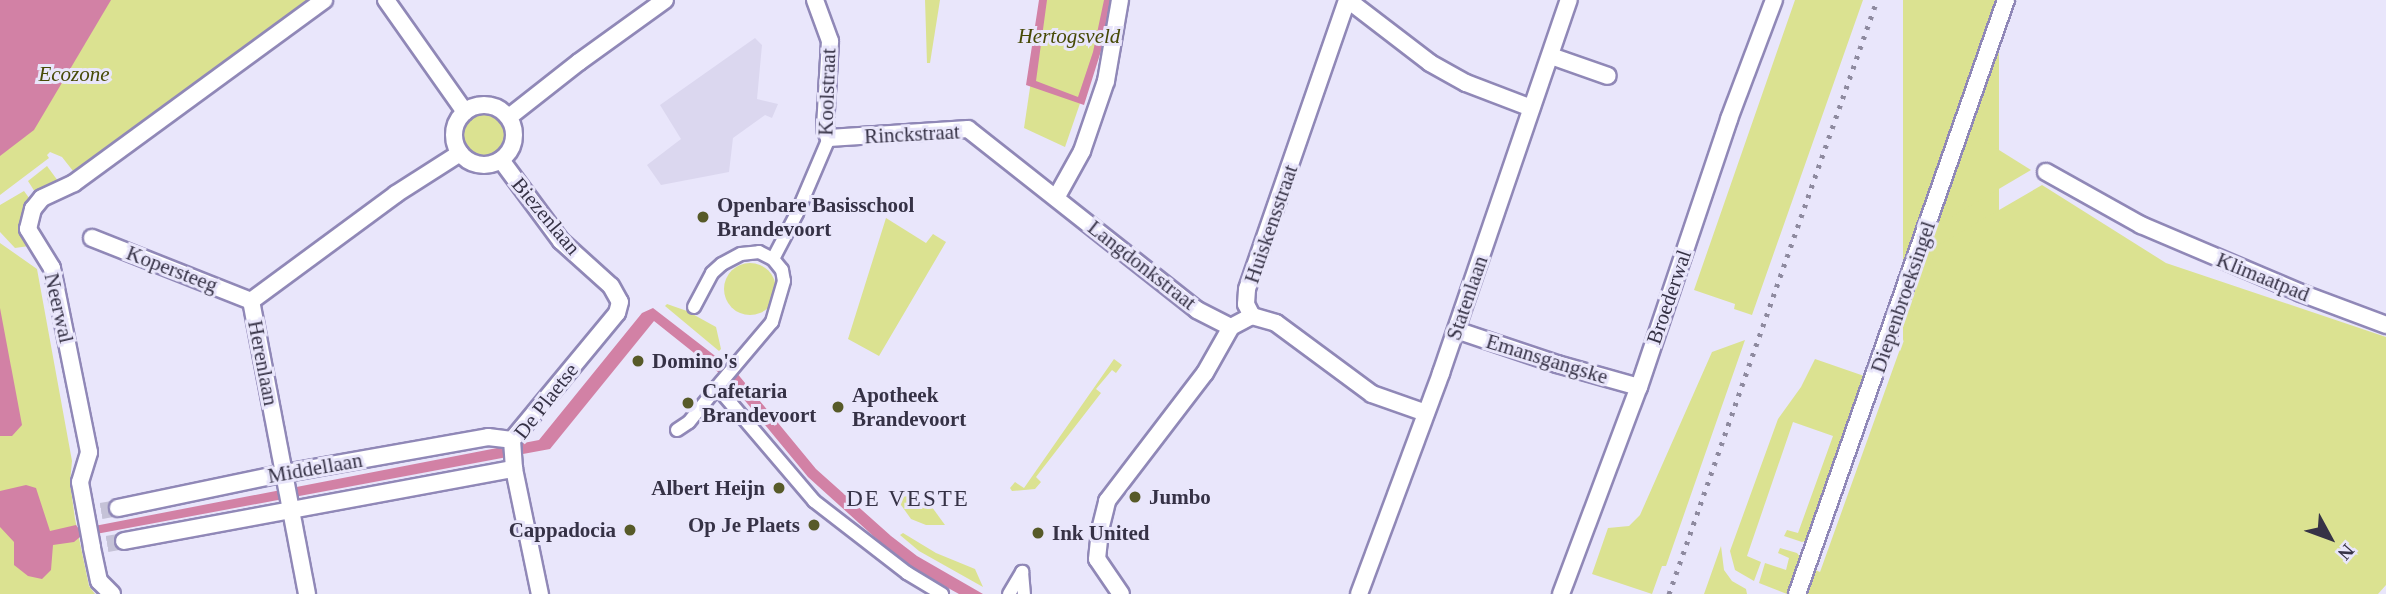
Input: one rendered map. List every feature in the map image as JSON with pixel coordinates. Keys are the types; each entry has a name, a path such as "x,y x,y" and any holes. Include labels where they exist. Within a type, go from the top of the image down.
{"street":[{"name":"Neerwal","path":"112,594 99,580 97,527 80,482 89,452 52,268 28,229 33,209 42,198 74,183 324,0"},
{"path":"386,0 465,112"},
{"path":"460,153 454,132 465,112 476,106 488,105 500,109 509,117 665,0"},
{"name":"Koolstraat","path":"773,259 797,213 829,138 825,129 830,41 815,0"},
{"path":"1056,198 1082,151 1106,81 1120,0"},
{"path":"1348,0 1430,63 1466,83 1531,108"},
{"name":"Huiskensstraat","path":"1252,316 1247,304 1247,289 1348,0"},
{"name":"Statenlaan","path":"1359,594 1456,330 1569,0"},
{"name":"Broederwal","path":"1561,594 1639,387 1729,118 1774,0"},
{"name":"Diepenbroeksingel","path":"1797,594 2006,0"},
{"path":"1551,56 1608,76"},
{"name":"Biezenlaan","path":"460,153 479,165 501,160 514,140 514,128 509,117"},
{"name":"Rinckstraat","path":"829,138 968,129 1056,198"},
{"name":"Herenlaan","path":"307,594 251,301 396,194 460,153"},
{"name":"Biezenlaan","path":"501,160 561,241 611,286 620,302"},
{"name":"Klimaatpad","path":"2046,172 2141,225 2386,325"},
{"name":"Langdonkstraat","path":"1056,198 1197,310 1231,327"},
{"name":"Kopersteeg","path":"92,237 251,301"},
{"path":"677,430 689,422 772,322 784,281 782,270 773,259 759,252 741,254 712,273 694,307"},
{"name":"De Plaetse","path":"540,594 513,452 617,313 620,302"},
{"path":"1121,594 1103,569 1096,550 1107,501 1205,373 1231,327 1252,316 1276,323 1372,394 1426,413"},
{"name":"Emansgangske","path":"1456,330 1557,364 1639,387"},
{"path":"724,378 814,501 907,573 942,594"},
{"name":"Middellaan","path":"124,541 289,492 488,438 513,452"},
{"name":"Middellaan","path":"97,527 513,452"},
{"path":"1009,594 1022,572 1024,594"}],"shaded area":[{"path":"0,0 111,0 34,130 0,156"},
{"path":"1039,0 1047,0 1036,81 1078,97 1093,52 1104,0 1111,0 1101,51 1084,105 1026,85"},
{"path":"755,38 762,45 757,99 778,104 772,118 765,115 733,138 729,172 661,185 647,165 681,139 660,105"},
{"path":"0,308 22,425 12,436 0,436"},
{"path":"653,308 736,372 816,469 891,536 917,556 983,594 959,594 910,567 891,552 808,477 728,380 654,321 550,449 80,537 74,542 53,545 51,570 42,579 28,576 14,565 14,542 0,527 0,491 26,485 36,488 50,531 76,525 79,529 539,440 642,313"}],"green space":[{"name":"Ecozone","path":"0,0 311,0 73,171 62,157 50,152 47,155 49,158 0,195"},
{"path":"925,0 940,0 930,63 927,63"},
{"name":"Hertogsveld","path":"1043,0 1108,0 1097,54 1065,147 1024,128"},
{"path":"1795,0 1863,0 1752,315 1734,309 1735,304 1694,290"},
{"path":"1903,0 1999,0 1999,347 1903,347"},
{"path":"484,113 500,120 507,136 500,152 484,159 468,152 461,136 468,120"},
{"path":"1967,130 2031,170 1931,229"},
{"path":"47,166 58,181 35,192 28,181"},
{"path":"2042,185 2166,263 2386,337 2386,585 2378,594 1805,594 1813,569 1820,572 1937,246"},
{"path":"24,191 32,202 24,232 29,246 15,248 0,232 0,205"},
{"path":"886,218 926,243 933,234 946,242 879,356 848,339"},
{"path":"0,243 37,269 72,461 70,482 75,519 89,586 95,594 0,594"},
{"path":"750,263 769,270 776,289 769,308 750,315 731,308 724,289 731,270"},
{"path":"667,304 687,311 716,327 721,349 719,351 665,306"},
{"path":"1745,340 1666,566 1662,566 1652,594 1592,574 1608,528 1629,526 1640,515 1712,352"},
{"path":"1114,359 1122,365 1116,373 1112,370 1096,389 1101,393 1036,477 1041,482 1035,489 1012,491 1010,488 1015,482 1024,488"},
{"path":"1815,359 1867,377 1808,540 1802,542 1784,536 1787,530 1798,533 1833,436 1793,422 1747,556 1761,562 1754,581 1735,570 1730,551 1778,419 1801,387"},
{"path":"908,496 929,503 945,525 926,525 911,519 896,498"},
{"path":"903,533 936,553 975,569 983,587 919,551 900,535"},
{"path":"1721,546 1724,570 1732,581 1746,589 1747,594 1704,594"},
{"path":"1780,548 1797,553 1801,558 1791,591 1787,594 1759,583 1765,563 1786,570 1789,558 1778,553"}],"tunnel":[{"path":"101,511 118,508"},
{"path":"107,544 124,541"}],"railway":[{"path":"1669,594 1877,0"}],"place":[{"name":"Openbare Basisschool Brandevoort","path":"703,217"},
{"name":"Domino's","path":"638,361"},
{"name":"Cafetaria Brandevoort","path":"688,403"},
{"name":"Apotheek Brandevoort","path":"838,407"},
{"name":"Albert Heijn","path":"779,488"},
{"name":"Jumbo","path":"1135,497"},
{"name":"Op Je Plaets","path":"814,525"},
{"name":"Cappadocia","path":"630,530"},
{"name":"Ink United","path":"1038,533"}],"district":[{"name":"DE VESTE","path":"908,499"}]}
